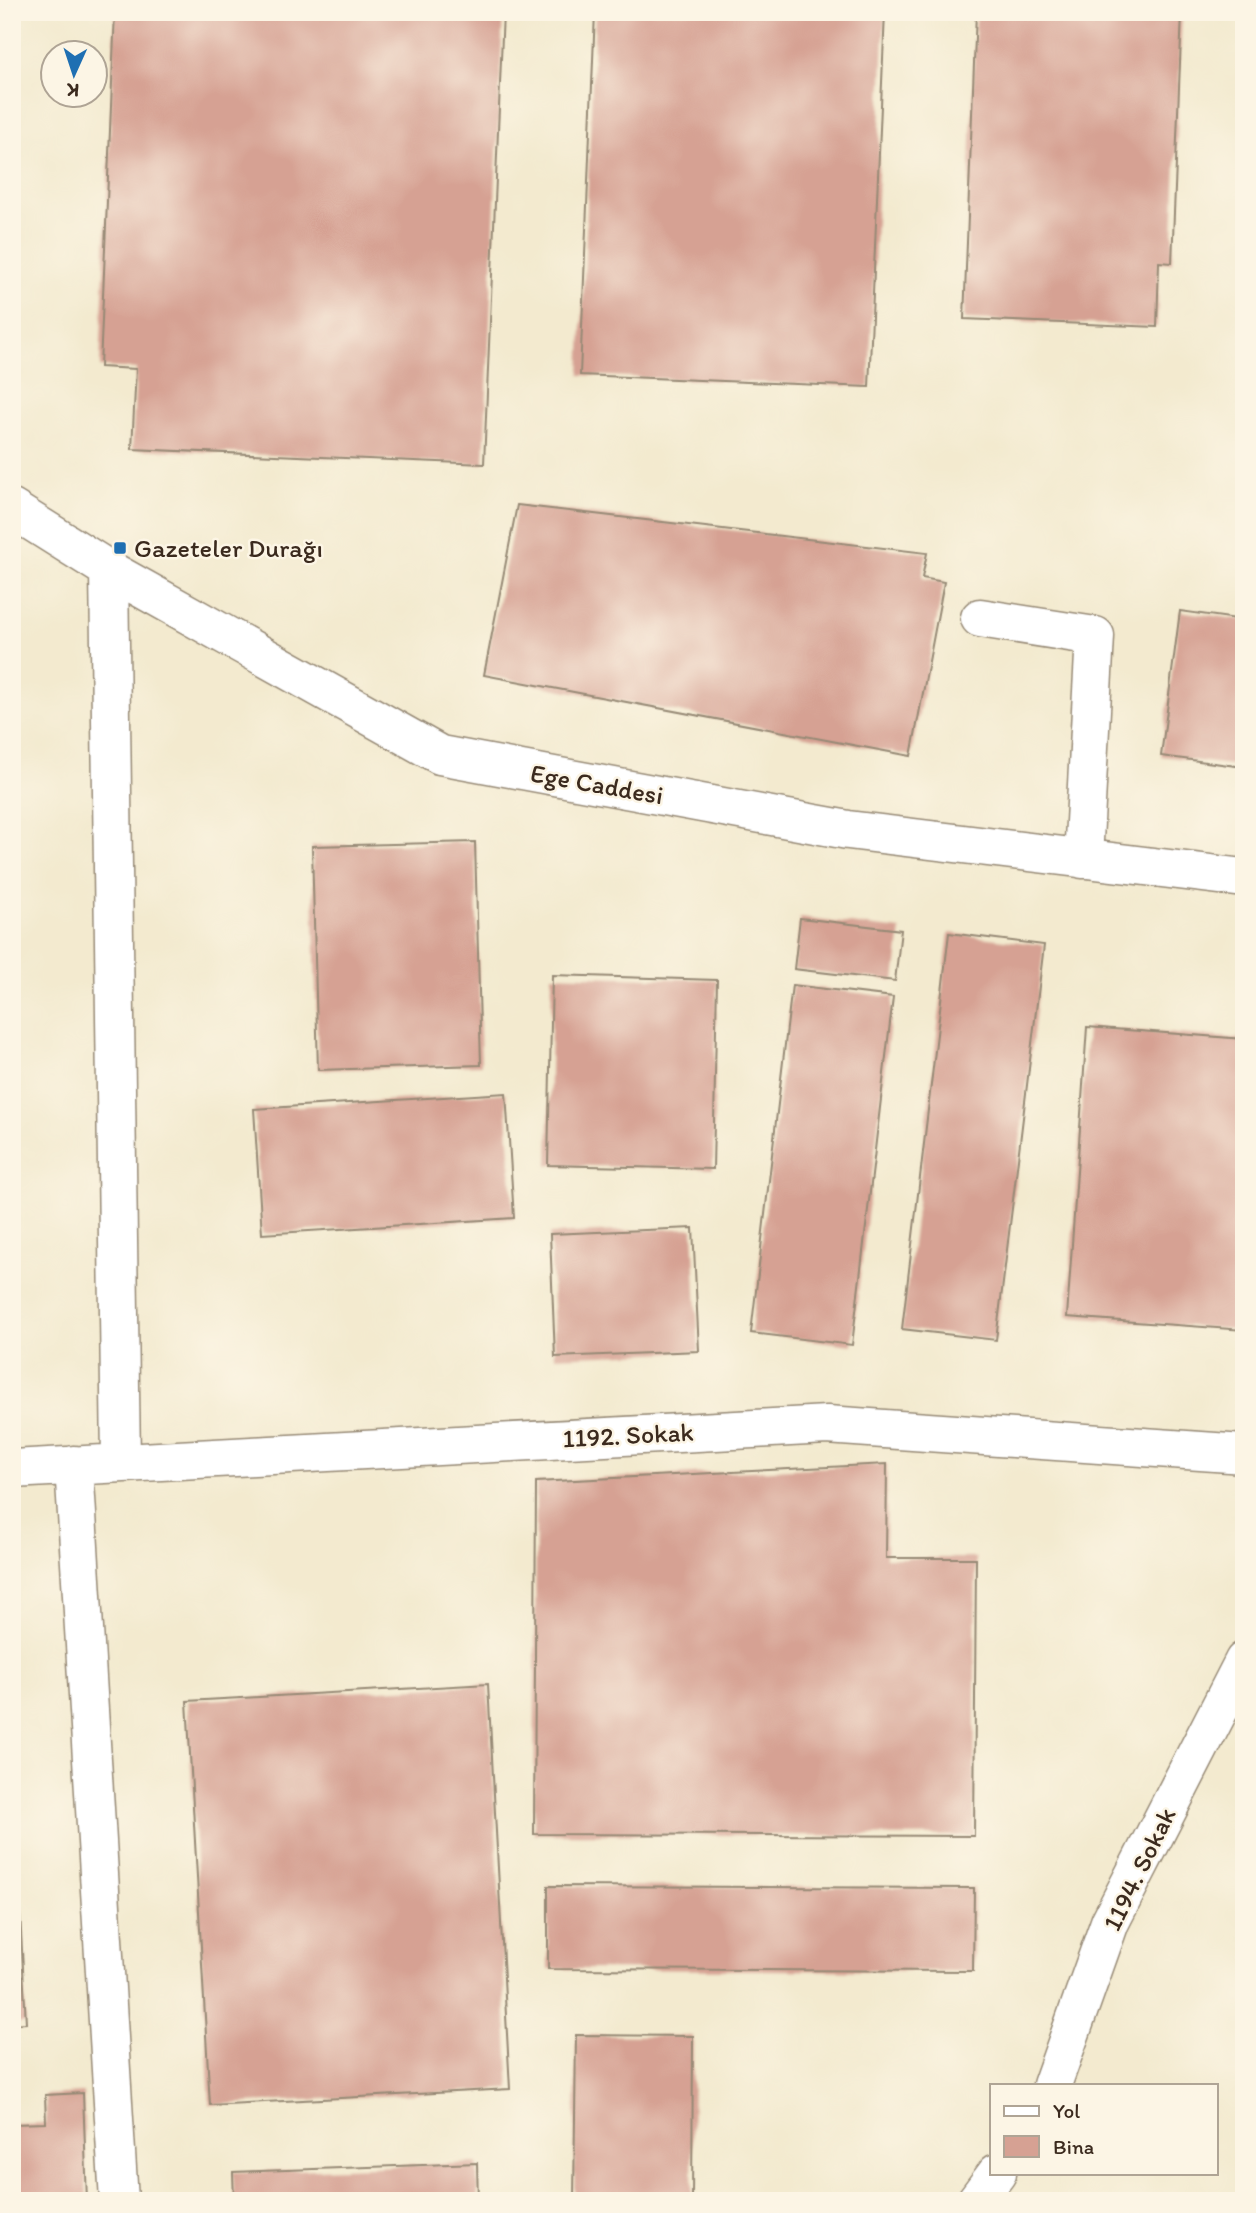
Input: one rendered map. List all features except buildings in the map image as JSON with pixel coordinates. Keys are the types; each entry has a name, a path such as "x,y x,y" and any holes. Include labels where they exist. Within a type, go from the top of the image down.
{"street":[{"name":"Ege Caddesi","path":"12,509 109,570 440,755 848,831 1244,878"},
{"path":"109,570 121,1462"},
{"path":"980,618 1095,636 1083,859"},
{"name":"1192. Sokak","path":"12,1469 827,1424 1244,1454"},
{"path":"74,1465 119,2201"},
{"name":"1194. Sokak","path":"1052,2084 1110,1922 1244,1661"},
{"path":"976,2201 996,2174"}],"place":[{"name":"Gazeteler Durağı","path":"120,548"}]}
